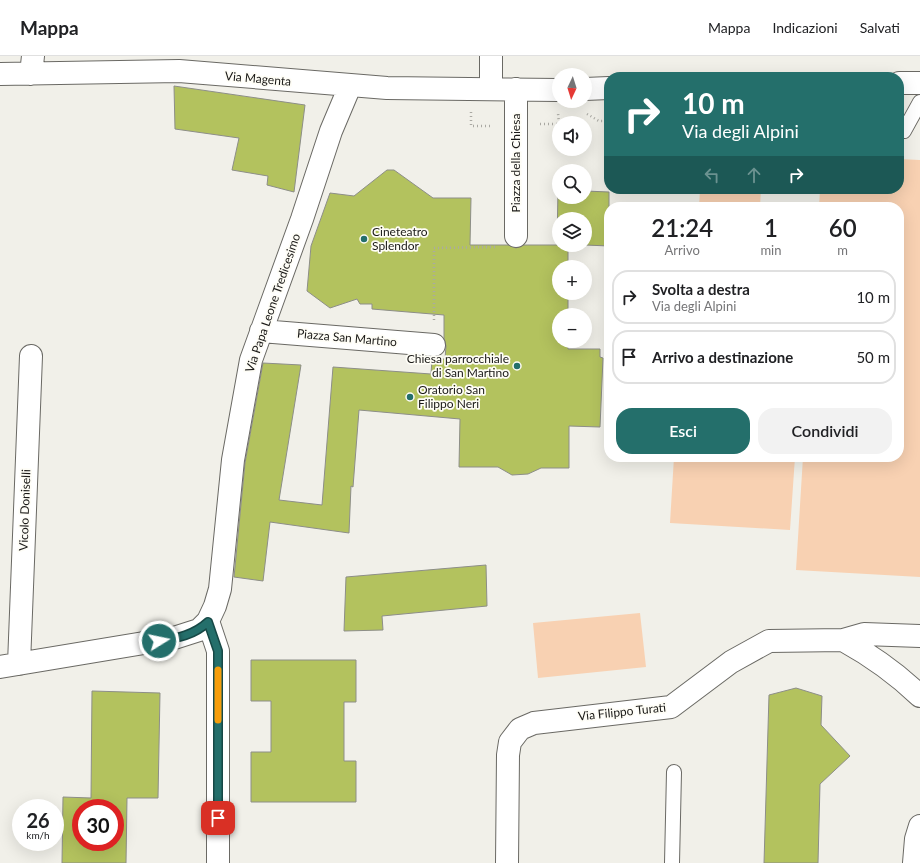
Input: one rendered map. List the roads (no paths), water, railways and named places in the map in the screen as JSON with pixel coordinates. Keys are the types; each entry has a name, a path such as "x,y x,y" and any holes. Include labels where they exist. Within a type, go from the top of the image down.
{"street":[{"path":"491,89 492,56"},
{"name":"Via Magenta","path":"0,74 32,65 179,71 350,86 552,90"},
{"path":"904,83 920,83"},
{"name":"Via Papa Leone Tredicesimo","path":"208,622 220,589 233,460 251,360 302,218 329,137 350,86"},
{"path":"592,89 604,88"},
{"name":"Piazza della Chiesa","path":"516,89 516,236"},
{"name":"Piazza San Martino","path":"261,331 434,345"},
{"name":"Vicolo Doniselli","path":"9,665 30,356"},
{"path":"9,665 174,638 199,630 208,622 218,651 218,863"},
{"name":"Via Filippo Turati","path":"507,863 508,755 510,742 520,729 534,723 574,717 671,707 731,662 769,642 843,640 864,634 920,636"},
{"path":"843,640 872,656 898,675 920,696"},
{"path":"914,863 916,839 920,826"}],"lane":[{"path":"904,130 920,102"},
{"path":"672,863 674,772"}],"place":[{"name":"Cineteatro Splendor","path":"364,239"},
{"name":"Chiesa parrocchiale di San Martino","path":"517,366"},
{"name":"Oratorio San Filippo Neri","path":"410,397"}]}
